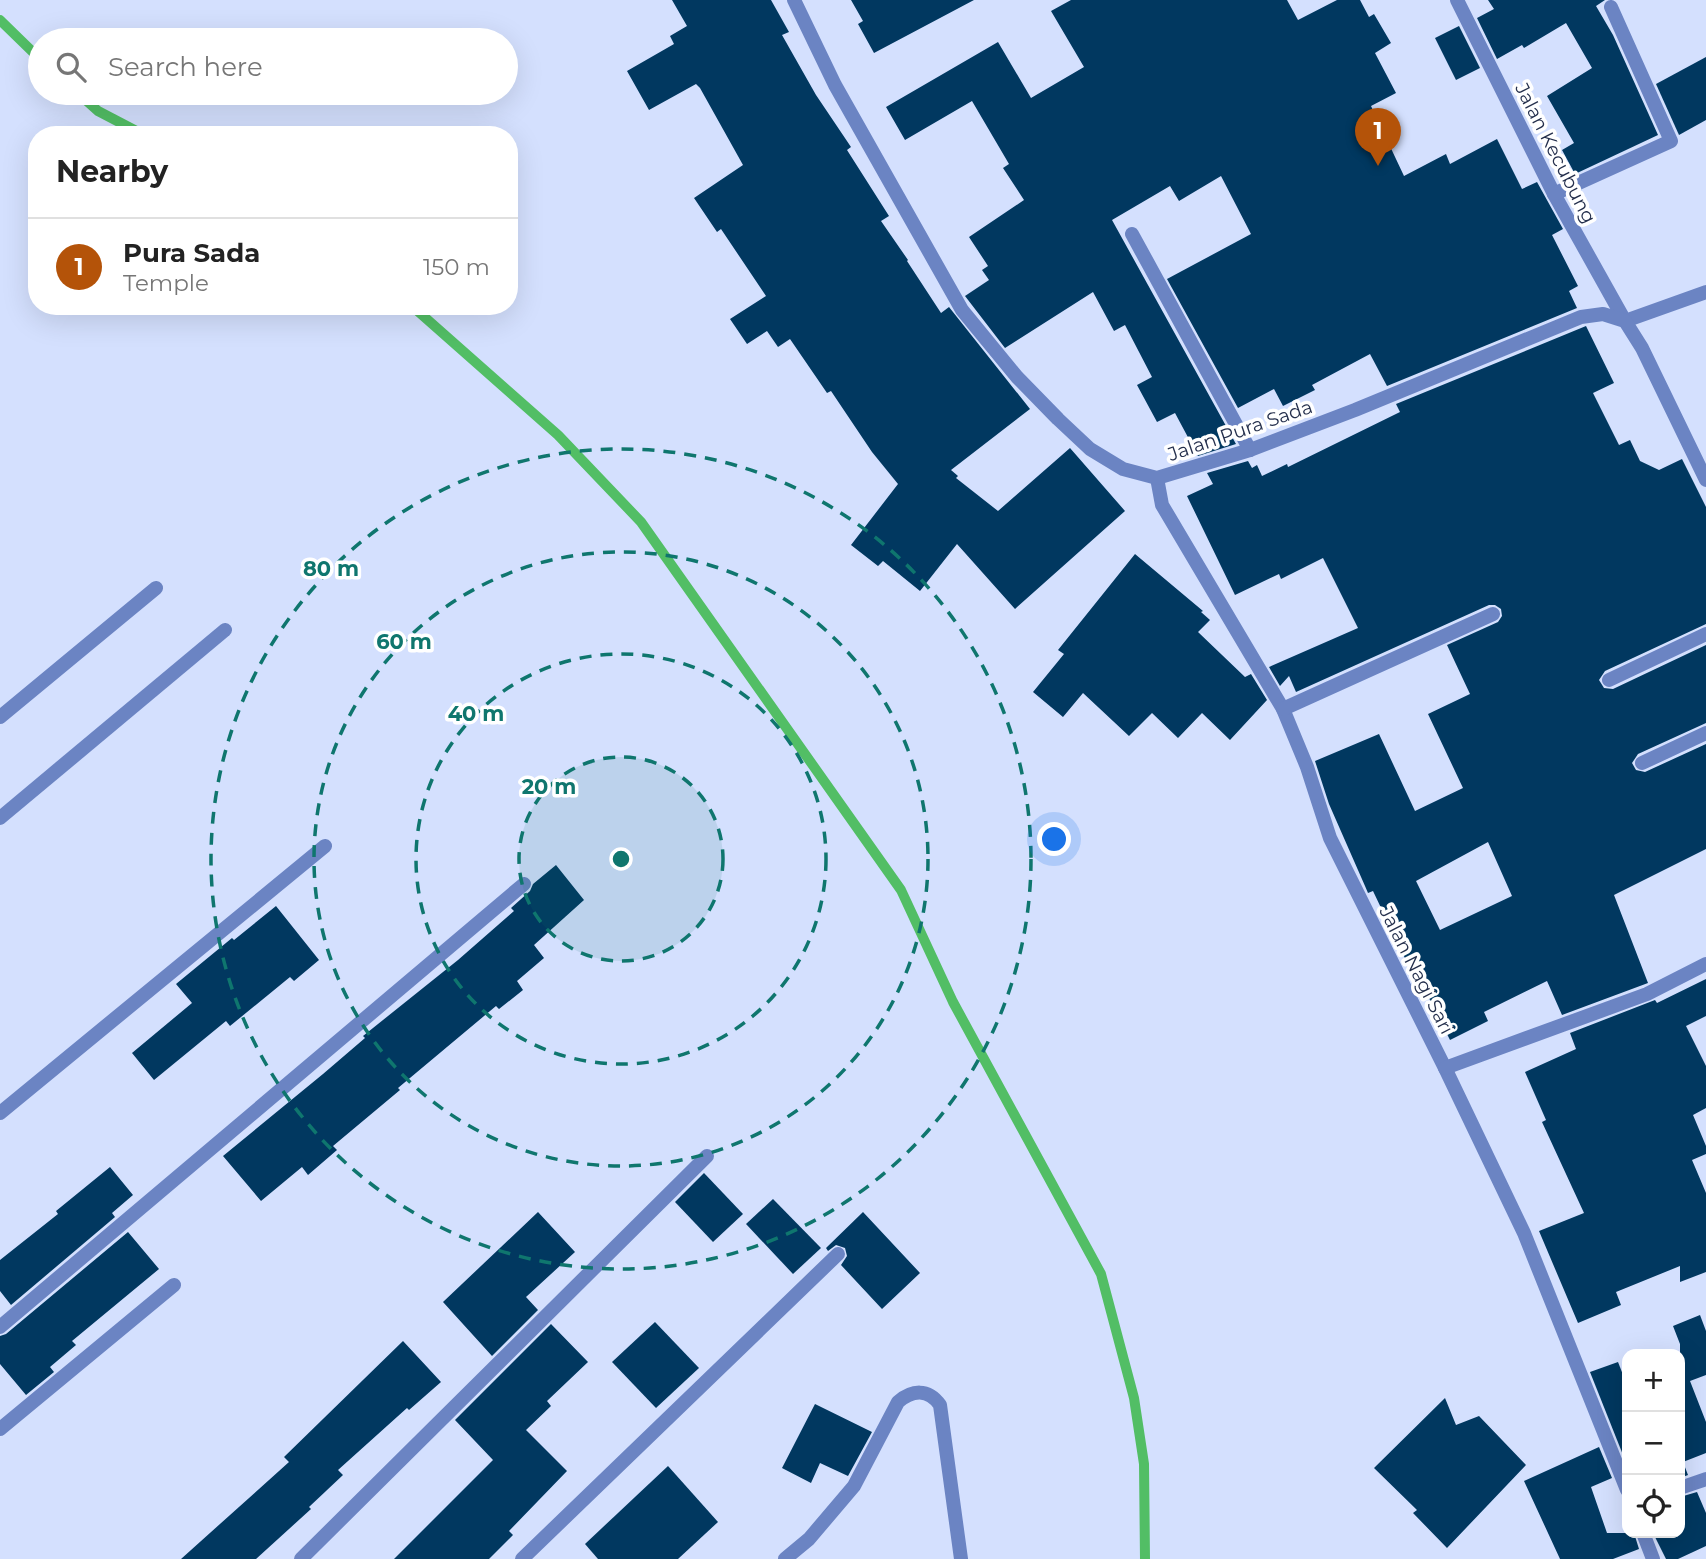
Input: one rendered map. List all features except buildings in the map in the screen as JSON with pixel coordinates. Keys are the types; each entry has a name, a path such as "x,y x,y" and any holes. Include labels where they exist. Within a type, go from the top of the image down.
{"street":[{"name":"Jalan Pura Sada","path":"794,0 835,85 962,310 1017,377 1090,449 1123,469 1157,478 1250,450 1581,317 1602,314 1625,321"},
{"name":"Jalan Kecubung","path":"1457,0 1554,194 1625,321"},
{"path":"1554,194 1671,141 1611,7"},
{"path":"1132,234 1250,450"},
{"path":"1706,292 1625,321 1642,348 1706,480"},
{"name":"Jalan Nagi Sari","path":"1157,478 1162,505 1283,709 1307,767 1330,838 1524,1233 1622,1478"},
{"path":"0,717 156,588"},
{"path":"1283,709 1493,614"},
{"path":"0,818 225,630"},
{"path":"1609,680 1706,634"},
{"path":"1642,763 1706,733"},
{"path":"0,1113 325,846"},
{"path":"0,1327 524,884"},
{"path":"1445,1068 1647,994 1706,964"},
{"path":"301,1559 708,1156"},
{"path":"522,1559 838,1254"},
{"path":"0,1429 174,1285"},
{"path":"785,1559 809,1539 854,1486 898,1402 909,1393 920,1392 935,1397 940,1405 961,1559"},
{"path":"1685,1486 1706,1479"},
{"path":"1645,1538 1653,1559"}],"waterway":[{"path":"0,20 28,47"},
{"path":"91,105 127,126"},
{"path":"422,315 558,435 641,522 901,890 953,1002 1101,1274 1134,1398 1144,1464 1145,1559"}],"place":[{"name":"Pura Sada","path":"1378,166"}]}
